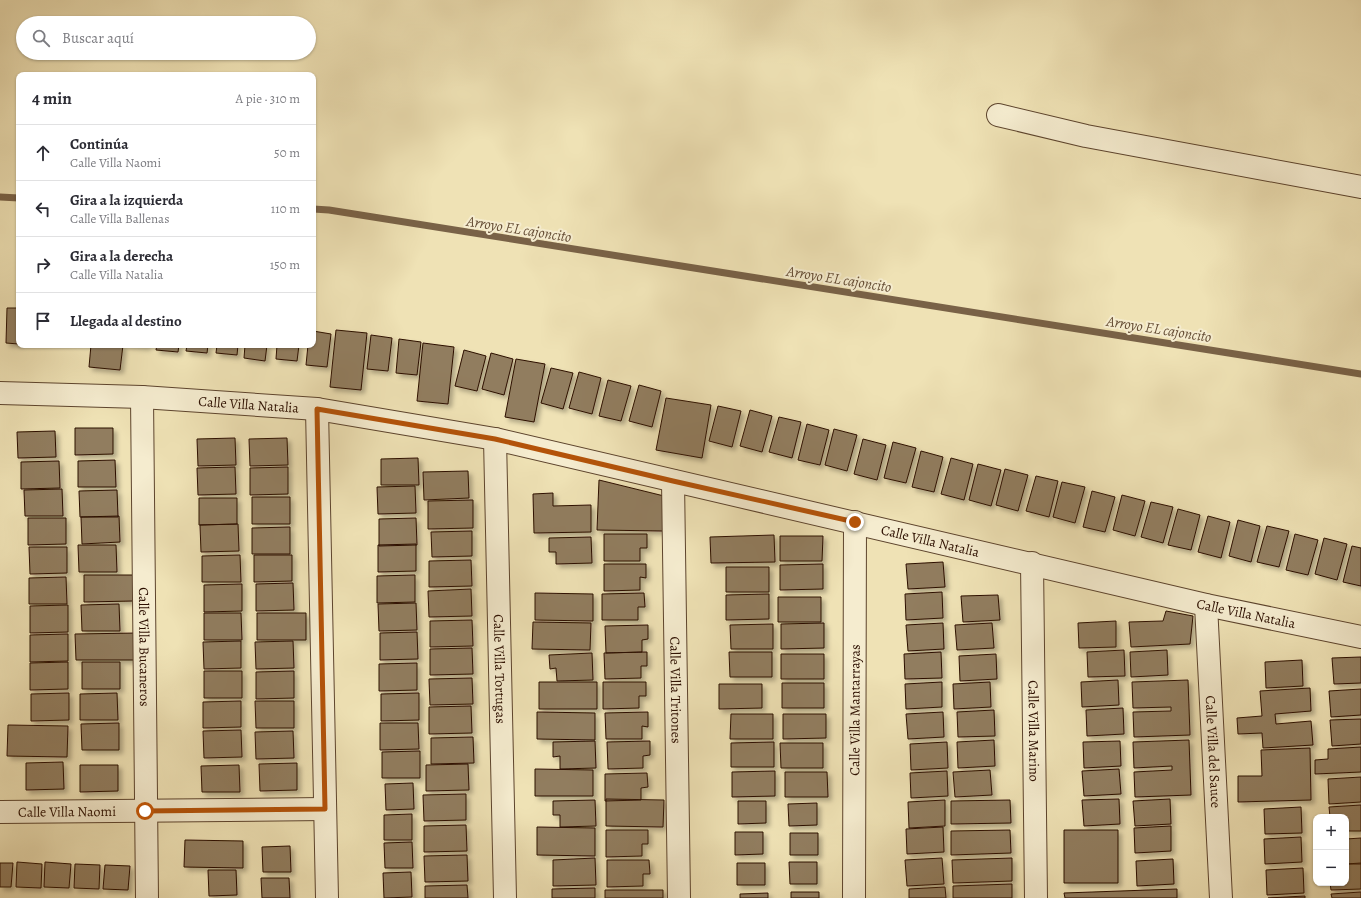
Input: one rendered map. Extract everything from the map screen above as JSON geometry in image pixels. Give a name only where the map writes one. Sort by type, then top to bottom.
[{"type":"street","points":[[998,116],[1086,136],[1361,187]]},
{"type":"street","name":"Calle Villa Natalia","points":[[0,392],[142,397],[317,409],[495,439],[1206,605],[1361,637]]},
{"type":"street","name":"Calle Villa Bucaneros","points":[[142,397],[147,898]]},
{"type":"street","points":[[317,409],[327,898]]},
{"type":"street","name":"Calle Villa Tortugas","points":[[495,439],[505,898]]},
{"type":"street","name":"Calle Villa Tritones","points":[[673,481],[679,898]]},
{"type":"street","name":"Calle Villa Mantarrayas","points":[[854,898],[855,522]]},
{"type":"street","name":"Calle Villa Marino","points":[[1032,564],[1036,898]]},
{"type":"street","name":"Calle Villa del Sauce","points":[[1206,605],[1221,898]]},
{"type":"street","name":"Calle Villa Naomi","points":[[0,812],[325,809]]},
{"type":"building","points":[[7,308],[16,308],[16,344],[6,343]]},
{"type":"building","points":[[336,330],[367,333],[361,390],[330,387]]},
{"type":"building","points":[[316,332],[331,334],[327,367],[306,365],[308,348],[316,348]]},
{"type":"building","points":[[371,335],[392,338],[388,371],[367,369]]},
{"type":"building","points":[[399,339],[421,342],[417,375],[396,373]]},
{"type":"building","points":[[423,343],[454,347],[448,404],[417,401]]},
{"type":"building","points":[[91,348],[123,348],[120,370],[89,367]]},
{"type":"building","points":[[156,348],[179,348],[178,352],[156,350]]},
{"type":"building","points":[[186,348],[208,348],[207,353],[186,351]]},
{"type":"building","points":[[217,348],[238,348],[237,355],[216,353]]},
{"type":"building","points":[[245,348],[267,348],[265,361],[244,358]]},
{"type":"building","points":[[277,348],[299,348],[297,361],[276,359]]},
{"type":"building","points":[[464,350],[486,356],[477,391],[455,386]]},
{"type":"building","points":[[491,353],[513,359],[504,395],[482,389]]},
{"type":"building","points":[[516,359],[545,364],[534,422],[505,417]]},
{"type":"building","points":[[551,368],[573,373],[563,409],[541,403]]},
{"type":"building","points":[[579,372],[601,378],[592,414],[569,408]]},
{"type":"building","points":[[608,380],[631,386],[621,421],[599,416]]},
{"type":"building","points":[[639,385],[661,391],[652,427],[629,421]]},
{"type":"building","points":[[666,398],[711,405],[702,458],[656,450]]},
{"type":"building","points":[[718,406],[741,411],[732,447],[709,441]]},
{"type":"building","points":[[750,410],[772,416],[762,452],[740,446]]},
{"type":"building","points":[[779,417],[801,422],[792,458],[769,452]]},
{"type":"building","points":[[807,424],[829,430],[820,465],[798,460]]},
{"type":"building","points":[[75,428],[113,428],[113,454],[75,455]]},
{"type":"building","points":[[834,429],[857,435],[847,471],[825,465]]},
{"type":"building","points":[[55,431],[56,457],[18,458],[17,432]]},
{"type":"building","points":[[235,438],[236,465],[198,466],[197,439]]},
{"type":"building","points":[[287,438],[288,465],[250,466],[249,439]]},
{"type":"building","points":[[863,439],[886,445],[877,480],[854,474]]},
{"type":"building","points":[[893,442],[916,448],[906,483],[884,478]]},
{"type":"building","points":[[921,451],[943,457],[934,492],[912,487]]},
{"type":"building","points":[[418,458],[419,485],[381,485],[381,459]]},
{"type":"building","points":[[951,458],[973,464],[964,500],[941,494]]},
{"type":"building","points":[[115,460],[116,487],[78,487],[78,461]]},
{"type":"building","points":[[59,461],[60,488],[21,489],[21,462]]},
{"type":"building","points":[[978,464],[1001,470],[991,506],[969,500]]},
{"type":"building","points":[[235,467],[236,494],[198,495],[197,468]]},
{"type":"building","points":[[288,467],[288,494],[250,495],[250,468]]},
{"type":"building","points":[[1005,469],[1028,475],[1018,511],[996,505]]},
{"type":"building","points":[[468,471],[469,498],[424,500],[423,472]]},
{"type":"building","points":[[1036,476],[1058,481],[1049,517],[1026,511]]},
{"type":"building","points":[[599,480],[664,496],[664,531],[597,530]]},
{"type":"building","points":[[1062,482],[1085,487],[1075,523],[1053,517]]},
{"type":"building","points":[[415,486],[416,513],[378,514],[377,487]]},
{"type":"building","points":[[62,489],[63,516],[25,516],[24,490]]},
{"type":"building","points":[[117,490],[118,517],[80,517],[79,491]]},
{"type":"building","points":[[1092,491],[1115,497],[1105,532],[1083,527]]},
{"type":"building","points":[[553,493],[553,506],[591,505],[591,532],[534,533],[533,494]]},
{"type":"building","points":[[1122,495],[1145,501],[1135,536],[1113,530]]},
{"type":"building","points":[[252,497],[290,497],[290,524],[252,524]]},
{"type":"building","points":[[199,498],[237,498],[237,524],[199,525]]},
{"type":"building","points":[[473,500],[473,528],[428,529],[428,501]]},
{"type":"building","points":[[1151,502],[1173,507],[1163,543],[1141,537]]},
{"type":"building","points":[[1178,509],[1200,515],[1191,550],[1168,545]]},
{"type":"building","points":[[119,516],[120,542],[82,544],[81,517]]},
{"type":"building","points":[[1208,516],[1230,522],[1221,558],[1198,552]]},
{"type":"building","points":[[28,518],[66,518],[66,544],[28,545]]},
{"type":"building","points":[[416,518],[417,545],[379,546],[379,519]]},
{"type":"building","points":[[1238,520],[1260,526],[1251,562],[1229,556]]},
{"type":"building","points":[[238,524],[239,551],[201,552],[200,525]]},
{"type":"building","points":[[1267,526],[1289,531],[1279,567],[1257,562]]},
{"type":"building","points":[[290,527],[290,554],[252,554],[252,528]]},
{"type":"building","points":[[472,531],[472,556],[432,557],[431,532]]},
{"type":"building","points":[[604,534],[647,534],[647,548],[640,548],[640,561],[604,561]]},
{"type":"building","points":[[1295,534],[1318,540],[1308,575],[1286,570]]},
{"type":"building","points":[[774,535],[775,562],[711,563],[710,537]]},
{"type":"building","points":[[780,536],[823,536],[822,561],[780,561]]},
{"type":"building","points":[[591,537],[592,563],[556,564],[556,552],[549,552],[549,538]]},
{"type":"building","points":[[1324,538],[1347,544],[1337,580],[1315,574]]},
{"type":"building","points":[[416,544],[416,571],[378,572],[378,545]]},
{"type":"building","points":[[78,545],[116,545],[117,572],[79,572]]},
{"type":"building","points":[[1352,546],[1361,548],[1361,586],[1343,582]]},
{"type":"building","points":[[29,547],[67,547],[67,573],[30,574]]},
{"type":"building","points":[[240,555],[241,582],[202,582],[202,556]]},
{"type":"building","points":[[254,555],[292,555],[292,581],[254,582]]},
{"type":"building","points":[[471,560],[472,586],[429,587],[429,561]]},
{"type":"building","points":[[943,562],[945,587],[908,589],[906,564]]},
{"type":"building","points":[[604,564],[646,564],[646,578],[640,577],[640,590],[604,591]]},
{"type":"building","points":[[823,564],[823,589],[780,590],[780,565]]},
{"type":"building","points":[[726,567],[769,567],[769,592],[726,592]]},
{"type":"building","points":[[84,575],[133,575],[133,601],[84,602]]},
{"type":"building","points":[[415,575],[415,602],[377,603],[377,576]]},
{"type":"building","points":[[66,577],[67,604],[29,604],[29,578]]},
{"type":"building","points":[[293,583],[294,610],[256,611],[256,584]]},
{"type":"building","points":[[242,584],[242,611],[204,612],[204,585]]},
{"type":"building","points":[[471,589],[472,616],[429,617],[428,591]]},
{"type":"building","points":[[942,592],[943,618],[906,620],[905,594]]},
{"type":"building","points":[[535,593],[593,594],[593,621],[535,620]]},
{"type":"building","points":[[644,593],[645,607],[638,607],[638,620],[602,620],[602,594]]},
{"type":"building","points":[[769,594],[769,619],[726,620],[726,595]]},
{"type":"building","points":[[998,595],[1000,620],[963,622],[961,596]]},
{"type":"building","points":[[778,597],[821,597],[821,622],[778,622]]},
{"type":"building","points":[[416,603],[417,630],[379,631],[378,604]]},
{"type":"building","points":[[119,604],[120,631],[82,631],[81,605]]},
{"type":"building","points":[[68,605],[68,632],[30,633],[30,606]]},
{"type":"building","points":[[1166,611],[1193,616],[1190,644],[1131,647],[1129,622],[1163,621]]},
{"type":"building","points":[[204,613],[241,613],[242,640],[204,640]]},
{"type":"building","points":[[257,613],[306,613],[306,640],[257,640]]},
{"type":"building","points":[[472,620],[473,646],[430,647],[430,621]]},
{"type":"building","points":[[1116,621],[1116,647],[1079,648],[1078,623]]},
{"type":"building","points":[[533,622],[591,623],[590,650],[532,649]]},
{"type":"building","points":[[824,623],[824,648],[781,649],[781,624]]},
{"type":"building","points":[[943,623],[944,649],[908,651],[906,625]]},
{"type":"building","points":[[992,623],[994,648],[957,650],[955,625]]},
{"type":"building","points":[[773,624],[773,649],[731,649],[730,625]]},
{"type":"building","points":[[648,625],[648,639],[642,640],[642,652],[606,653],[605,626]]},
{"type":"building","points":[[417,632],[418,659],[380,660],[380,633]]},
{"type":"building","points":[[138,633],[138,660],[76,660],[75,634]]},
{"type":"building","points":[[68,634],[68,661],[30,662],[30,635]]},
{"type":"building","points":[[241,641],[241,668],[204,669],[203,642]]},
{"type":"building","points":[[293,641],[294,668],[256,669],[255,642]]},
{"type":"building","points":[[472,648],[473,674],[430,675],[430,649]]},
{"type":"building","points":[[1124,650],[1125,676],[1088,677],[1087,652]]},
{"type":"building","points":[[1167,650],[1168,675],[1131,677],[1130,652]]},
{"type":"building","points":[[647,652],[647,666],[641,666],[641,678],[605,679],[604,653]]},
{"type":"building","points":[[729,652],[772,652],[772,677],[730,677]]},
{"type":"building","points":[[941,652],[942,678],[905,679],[904,654]]},
{"type":"building","points":[[592,653],[593,680],[557,681],[556,668],[550,669],[549,655]]},
{"type":"building","points":[[781,654],[824,654],[824,679],[781,679]]},
{"type":"building","points":[[996,654],[997,679],[960,681],[959,656]]},
{"type":"building","points":[[1361,657],[1361,683],[1334,684],[1332,658]]},
{"type":"building","points":[[1302,660],[1303,686],[1266,688],[1265,662]]},
{"type":"building","points":[[68,662],[68,689],[30,690],[30,663]]},
{"type":"building","points":[[82,662],[120,662],[120,689],[82,689]]},
{"type":"building","points":[[417,663],[417,690],[379,691],[379,664]]},
{"type":"building","points":[[204,671],[242,671],[242,698],[204,698]]},
{"type":"building","points":[[294,671],[294,698],[256,699],[256,672]]},
{"type":"building","points":[[472,678],[473,704],[430,705],[429,679]]},
{"type":"building","points":[[1118,680],[1119,705],[1082,707],[1081,682]]},
{"type":"building","points":[[1188,680],[1190,735],[1134,737],[1133,712],[1171,711],[1171,707],[1133,708],[1132,682]]},
{"type":"building","points":[[539,682],[597,682],[597,709],[539,709]]},
{"type":"building","points":[[603,682],[646,682],[646,696],[639,696],[639,708],[603,709]]},
{"type":"building","points":[[942,682],[942,707],[906,709],[905,684]]},
{"type":"building","points":[[990,682],[991,707],[954,709],[953,684]]},
{"type":"building","points":[[782,683],[824,683],[824,708],[782,708]]},
{"type":"building","points":[[719,684],[762,684],[762,708],[719,709]]},
{"type":"building","points":[[1310,688],[1311,711],[1275,714],[1276,724],[1311,721],[1313,745],[1263,748],[1262,733],[1238,734],[1237,718],[1262,716],[1260,691]]},
{"type":"building","points":[[1361,689],[1361,715],[1331,717],[1329,691]]},
{"type":"building","points":[[69,693],[69,720],[31,721],[31,694]]},
{"type":"building","points":[[117,693],[118,720],[80,720],[80,694]]},
{"type":"building","points":[[419,693],[419,720],[381,721],[381,694]]},
{"type":"building","points":[[241,701],[241,727],[203,728],[203,702]]},
{"type":"building","points":[[255,701],[294,701],[294,728],[256,728]]},
{"type":"building","points":[[471,706],[472,733],[429,734],[429,707]]},
{"type":"building","points":[[1123,708],[1124,734],[1087,736],[1086,710]]},
{"type":"building","points":[[994,710],[995,736],[958,737],[957,712]]},
{"type":"building","points":[[537,712],[595,713],[595,740],[537,739]]},
{"type":"building","points":[[648,712],[648,727],[642,726],[642,739],[606,739],[605,713]]},
{"type":"building","points":[[943,712],[944,737],[908,739],[906,714]]},
{"type":"building","points":[[731,714],[773,714],[773,739],[730,739]]},
{"type":"building","points":[[783,714],[826,714],[826,738],[783,739]]},
{"type":"building","points":[[1361,719],[1361,744],[1332,746],[1330,720]]},
{"type":"building","points":[[119,723],[119,750],[82,750],[81,724]]},
{"type":"building","points":[[380,723],[418,723],[419,749],[380,750]]},
{"type":"building","points":[[8,725],[68,726],[67,757],[7,756]]},
{"type":"building","points":[[241,730],[242,757],[204,758],[203,731]]},
{"type":"building","points":[[293,731],[294,758],[256,759],[255,732]]},
{"type":"building","points":[[473,737],[474,763],[431,764],[431,738]]},
{"type":"building","points":[[994,740],[995,766],[958,768],[957,742]]},
{"type":"building","points":[[1189,740],[1191,795],[1135,797],[1134,772],[1172,770],[1172,766],[1134,768],[1133,742]]},
{"type":"building","points":[[595,741],[596,768],[560,769],[560,756],[553,757],[553,742]]},
{"type":"building","points":[[650,741],[650,755],[643,756],[643,768],[608,769],[607,742]]},
{"type":"building","points":[[1120,741],[1121,766],[1084,768],[1083,742]]},
{"type":"building","points":[[774,742],[774,767],[731,767],[731,743]]},
{"type":"building","points":[[947,742],[948,768],[911,770],[910,744]]},
{"type":"building","points":[[780,743],[823,743],[823,768],[781,768]]},
{"type":"building","points":[[1361,747],[1361,772],[1315,774],[1315,760],[1328,759],[1328,749]]},
{"type":"building","points":[[1310,748],[1311,800],[1238,802],[1238,776],[1262,776],[1261,750]]},
{"type":"building","points":[[420,751],[420,778],[382,778],[382,752]]},
{"type":"building","points":[[63,762],[64,789],[26,790],[26,763]]},
{"type":"building","points":[[297,763],[297,790],[260,791],[259,764]]},
{"type":"building","points":[[468,764],[469,790],[426,791],[426,765]]},
{"type":"building","points":[[80,765],[118,765],[118,791],[80,792]]},
{"type":"building","points":[[239,765],[240,792],[202,792],[201,766]]},
{"type":"building","points":[[535,769],[593,770],[593,796],[535,796]]},
{"type":"building","points":[[1119,769],[1121,794],[1084,796],[1082,771]]},
{"type":"building","points":[[990,770],[992,795],[955,797],[953,772]]},
{"type":"building","points":[[775,771],[775,796],[732,797],[732,772]]},
{"type":"building","points":[[947,771],[948,796],[911,798],[910,773]]},
{"type":"building","points":[[785,772],[827,772],[828,797],[785,797]]},
{"type":"building","points":[[647,773],[648,787],[641,788],[641,800],[605,801],[605,774]]},
{"type":"building","points":[[1361,777],[1361,802],[1329,804],[1328,779]]},
{"type":"building","points":[[413,783],[414,809],[386,810],[385,784]]},
{"type":"building","points":[[466,794],[466,820],[424,821],[423,795]]},
{"type":"building","points":[[606,799],[664,800],[663,827],[606,826]]},
{"type":"building","points":[[1119,799],[1120,824],[1084,826],[1082,800]]},
{"type":"building","points":[[1170,799],[1171,824],[1135,826],[1133,801]]},
{"type":"building","points":[[595,800],[596,826],[560,827],[560,815],[553,815],[553,801]]},
{"type":"building","points":[[945,800],[945,826],[909,828],[908,802]]},
{"type":"building","points":[[1010,800],[1011,823],[951,824],[951,801]]},
{"type":"building","points":[[738,801],[766,801],[766,823],[738,824]]},
{"type":"building","points":[[817,803],[817,825],[789,826],[788,804]]},
{"type":"building","points":[[1361,805],[1361,831],[1349,831],[1349,814],[1330,814],[1329,807]]},
{"type":"building","points":[[1301,807],[1302,833],[1265,834],[1264,809]]},
{"type":"building","points":[[412,814],[412,840],[384,840],[384,815]]},
{"type":"building","points":[[466,825],[467,851],[424,852],[424,826]]},
{"type":"building","points":[[1171,826],[1171,851],[1135,853],[1134,828]]},
{"type":"building","points":[[537,827],[595,828],[595,856],[537,855]]},
{"type":"building","points":[[943,827],[944,852],[907,854],[906,829]]},
{"type":"building","points":[[606,830],[648,830],[648,844],[642,844],[642,856],[606,857]]},
{"type":"building","points":[[1010,830],[1011,853],[951,855],[951,831]]},
{"type":"building","points":[[1064,830],[1118,830],[1118,883],[1064,883]]},
{"type":"building","points":[[735,832],[763,832],[763,854],[735,855]]},
{"type":"building","points":[[790,833],[818,833],[818,855],[790,855]]},
{"type":"building","points":[[1301,837],[1302,862],[1265,864],[1264,839]]},
{"type":"building","points":[[1361,838],[1361,864],[1349,864],[1349,839]]},
{"type":"building","points":[[185,840],[243,841],[243,868],[184,867]]},
{"type":"building","points":[[412,842],[413,868],[385,868],[384,843]]},
{"type":"building","points":[[290,846],[291,872],[263,872],[262,847]]},
{"type":"building","points":[[467,855],[468,881],[425,882],[424,856]]},
{"type":"building","points":[[595,858],[596,885],[553,886],[553,860]]},
{"type":"building","points":[[942,858],[944,884],[907,886],[905,860]]},
{"type":"building","points":[[1012,858],[1012,881],[953,883],[952,860]]},
{"type":"building","points":[[1173,859],[1174,884],[1137,886],[1136,861]]},
{"type":"building","points":[[607,860],[649,860],[650,874],[643,874],[643,886],[607,887]]},
{"type":"building","points":[[17,862],[42,864],[41,888],[16,887]]},
{"type":"building","points":[[45,862],[71,864],[69,888],[44,887]]},
{"type":"building","points":[[789,862],[817,862],[817,884],[790,884]]},
{"type":"building","points":[[0,863],[13,863],[11,887],[0,887]]},
{"type":"building","points":[[737,863],[765,863],[765,885],[737,885]]},
{"type":"building","points":[[1361,863],[1361,889],[1331,890],[1330,886],[1349,886],[1349,864]]},
{"type":"building","points":[[75,864],[100,865],[99,889],[74,888]]},
{"type":"building","points":[[105,865],[130,866],[128,890],[103,889]]},
{"type":"building","points":[[1303,868],[1304,893],[1267,895],[1266,870]]},
{"type":"building","points":[[208,870],[236,870],[237,895],[209,896]]},
{"type":"building","points":[[411,872],[412,897],[384,898],[383,873]]},
{"type":"building","points":[[261,878],[289,878],[290,898],[262,898]]},
{"type":"building","points":[[1012,884],[1012,898],[953,898],[953,886]]},
{"type":"building","points":[[467,885],[468,898],[425,898],[425,886]]},
{"type":"building","points":[[945,887],[946,898],[909,898],[909,889]]},
{"type":"building","points":[[595,888],[595,898],[552,898],[552,889]]},
{"type":"building","points":[[1177,889],[1177,898],[1065,898],[1064,893]]},
{"type":"building","points":[[605,890],[663,890],[663,898],[605,898]]},
{"type":"building","points":[[791,892],[819,892],[819,898],[791,898]]},
{"type":"building","points":[[1361,892],[1361,898],[1332,898],[1331,894]]},
{"type":"building","points":[[768,893],[768,898],[740,898],[740,894]]},
{"type":"building","points":[[1305,896],[1305,898],[1268,898]]},
{"type":"waterway","name":"Arroyo EL cajoncito","points":[[0,197],[16,198]]},
{"type":"waterway","name":"Arroyo EL cajoncito","points":[[316,209],[329,210],[1361,374]]},
{"type":"route","points":[[145,811],[325,809],[317,409],[495,439],[855,522]]}]
